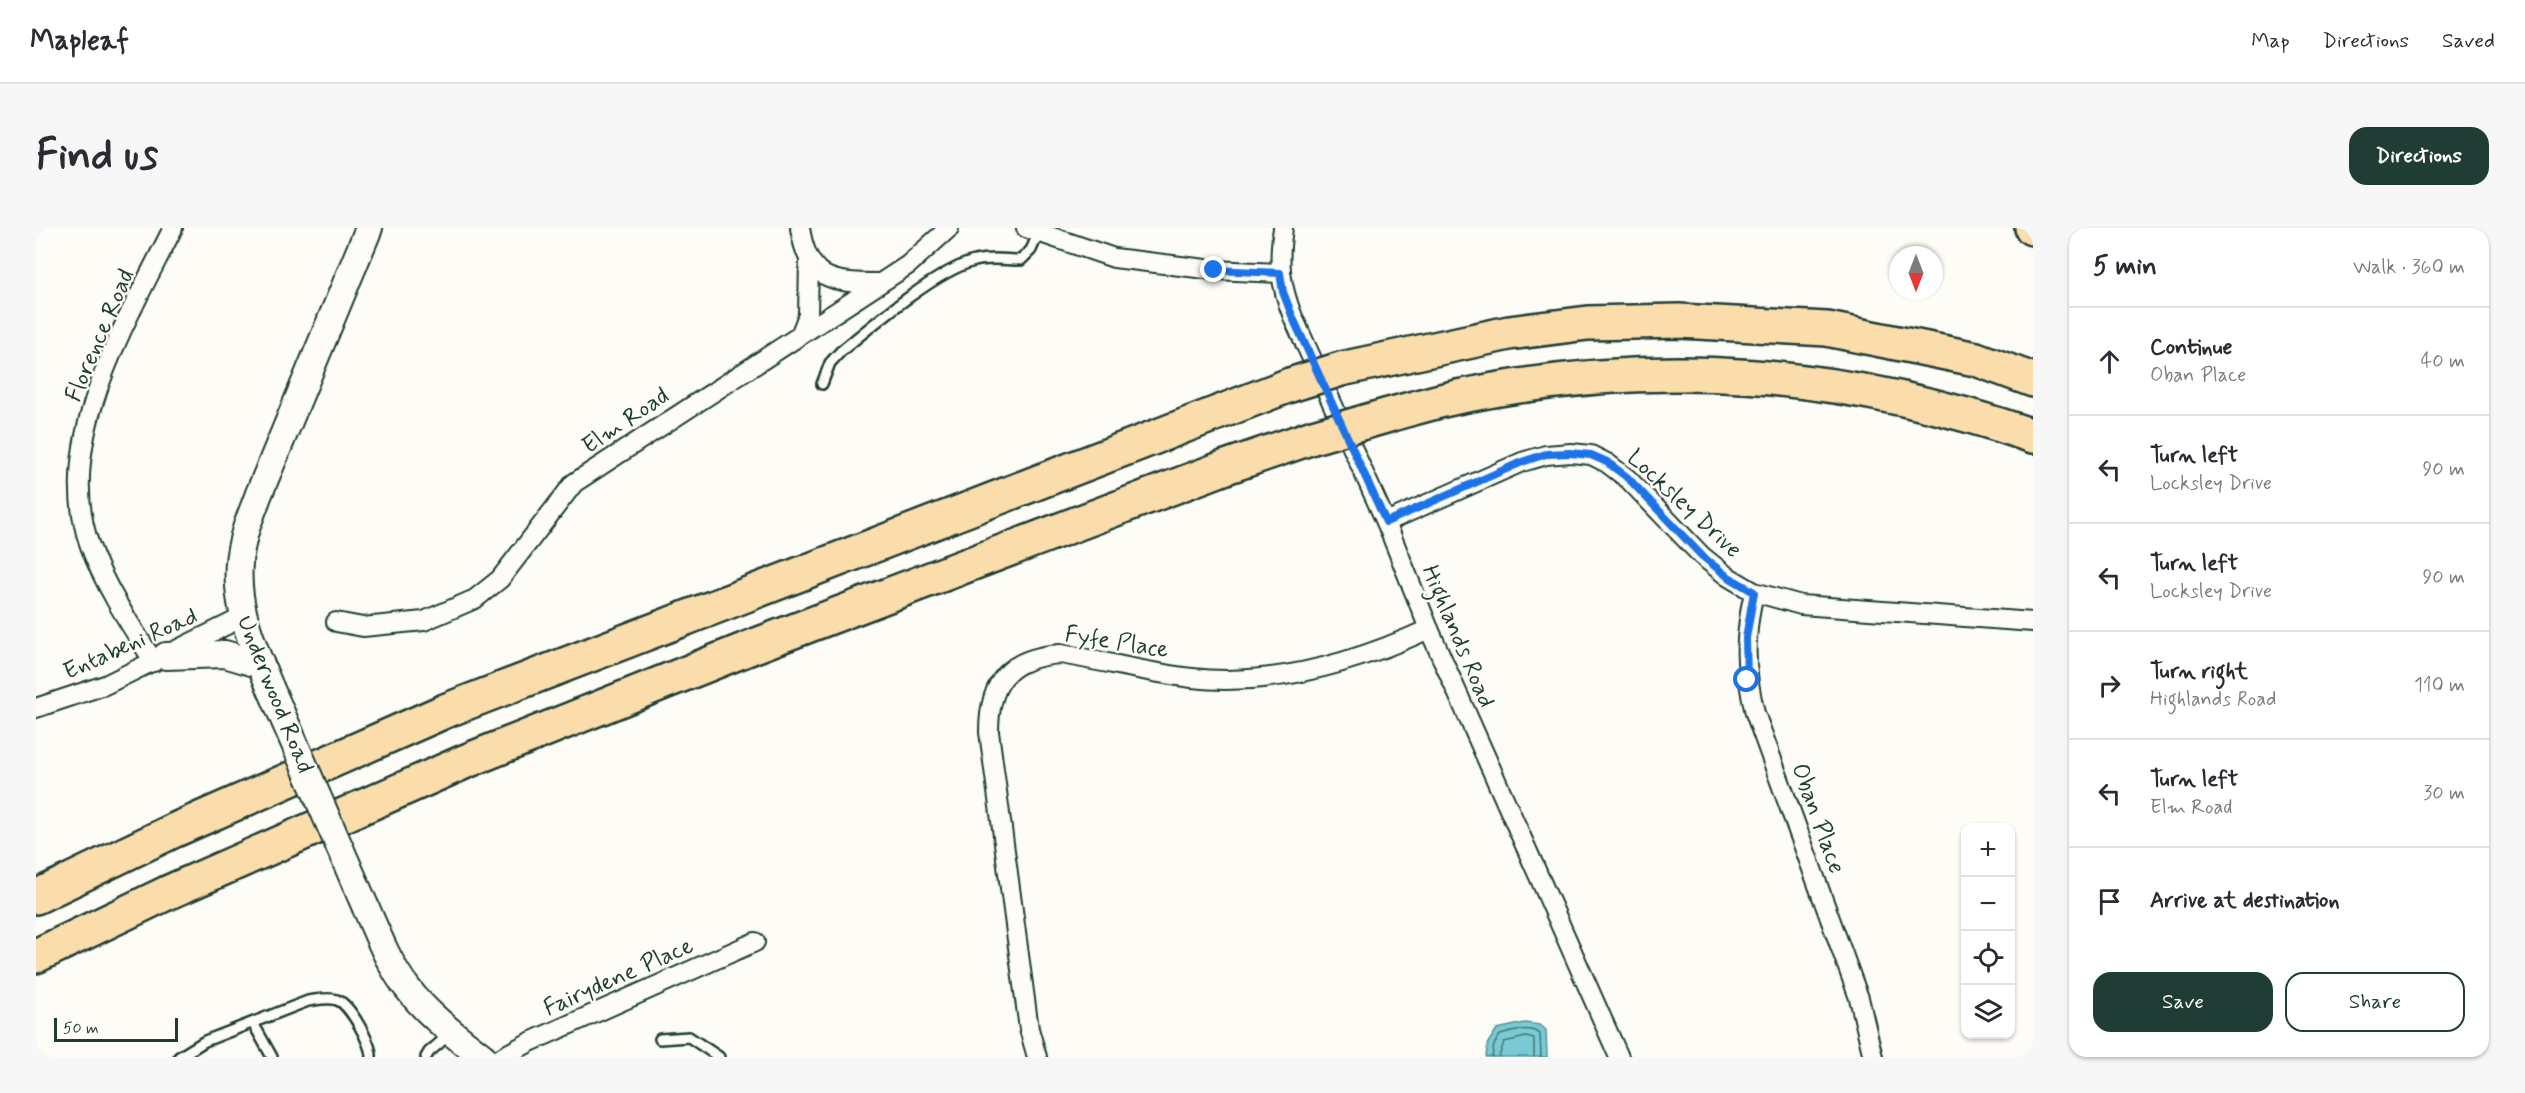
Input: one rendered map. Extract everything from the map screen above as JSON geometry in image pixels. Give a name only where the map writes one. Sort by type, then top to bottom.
[{"type":"highway","points":[[36,897],[176,830],[445,711],[1290,385],[1341,369],[1509,333],[1588,323],[1679,321],[1827,328],[1976,359],[2033,380]]},
{"type":"highway","points":[[36,956],[167,893],[464,762],[765,642],[1313,437],[1457,398],[1527,385],[1576,379],[1677,373],[1753,375],[1863,389],[1928,403],[2033,436]]},
{"type":"main road","name":"Underwood Road","points":[[369,228],[258,496],[242,541],[238,587],[243,617],[265,676],[385,952],[407,989],[452,1032],[483,1057]]},
{"type":"main road","points":[[160,659],[225,654],[265,676]]},
{"type":"street","name":"Florence Road","points":[[160,659],[126,616],[90,547],[83,522],[79,485],[89,418],[105,369],[173,228]]},
{"type":"street","points":[[800,228],[809,260],[810,298],[808,315],[801,333]]},
{"type":"street","name":"Elm Road","points":[[336,622],[363,627],[424,621],[474,599],[500,579],[574,483],[908,265],[949,228]]},
{"type":"street","name":"Highlands Road","points":[[1283,228],[1280,273],[1283,292],[1293,318],[1386,522],[1429,629],[1619,1057]]},
{"type":"street","points":[[1033,230],[1114,258],[1214,270],[1280,273]]},
{"type":"street","points":[[809,260],[818,272],[837,281],[878,283]]},
{"type":"street","name":"Locksley Drive","points":[[1386,522],[1522,462],[1546,454],[1591,455],[1607,462],[1628,478],[1702,556],[1727,576],[1754,592],[1801,605],[2033,622]]},
{"type":"street","name":"Oban Place","points":[[1754,592],[1746,638],[1746,661],[1747,680],[1755,713],[1858,998],[1873,1057]]},
{"type":"street","name":"Entabeni Road","points":[[36,708],[105,685],[243,617]]},
{"type":"street","name":"Fyfe Place","points":[[1037,1057],[1029,1029],[989,732],[991,699],[1004,676],[1030,660],[1060,654],[1193,678],[1245,679],[1316,669],[1429,629]]},
{"type":"street","name":"Fairydene Place","points":[[502,1057],[530,1042],[755,942]]},
{"type":"lane","points":[[822,384],[830,363],[840,352],[930,284],[972,261],[989,258],[1021,260],[1031,250],[1033,230]]},
{"type":"lane","points":[[178,1057],[206,1041],[308,1001],[338,1000],[345,1006],[364,1034],[371,1048],[371,1057]]},
{"type":"lane","points":[[253,1023],[272,1057]]},
{"type":"lane","points":[[426,1057],[452,1032]]},
{"type":"lane","points":[[660,1039],[689,1037],[719,1057]]},
{"type":"water","points":[[1525,1023],[1540,1025],[1546,1030],[1547,1057],[1486,1057],[1488,1043],[1497,1029]]},
{"type":"route","points":[[1214,270],[1280,273],[1283,292],[1293,318],[1386,522],[1522,462],[1546,454],[1591,455],[1607,462],[1628,478],[1702,556],[1727,576],[1754,592],[1746,638],[1747,680]]}]
